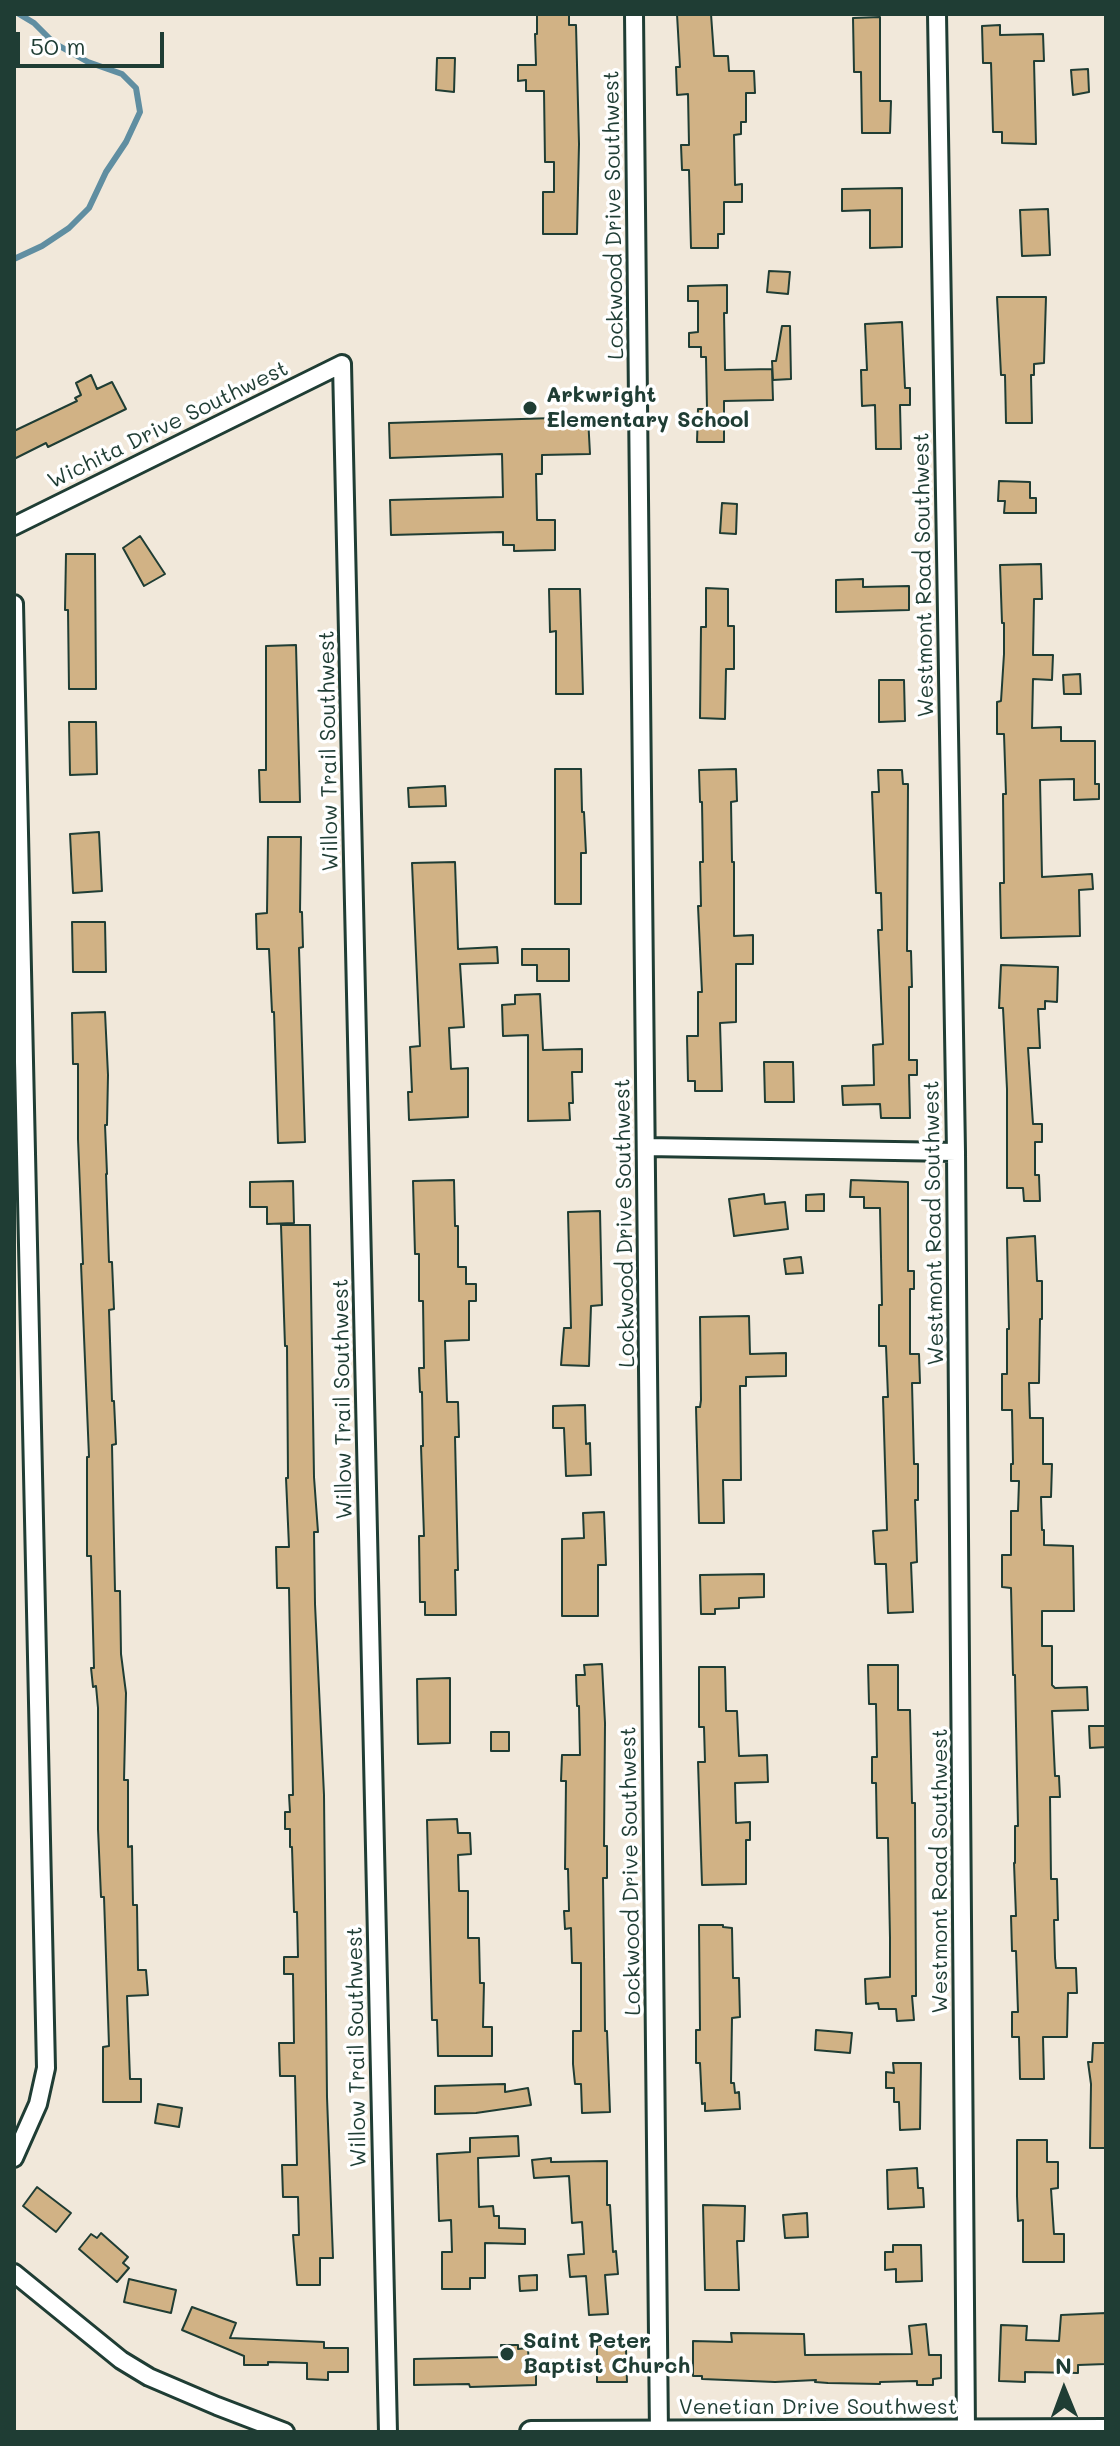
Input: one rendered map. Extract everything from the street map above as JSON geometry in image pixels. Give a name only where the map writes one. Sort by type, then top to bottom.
[{"type":"street","name":"Lockwood Drive Southwest","points":[[634,14],[659,2432]]},
{"type":"street","name":"Westmont Road Southwest","points":[[937,14],[956,1152],[966,2431]]},
{"type":"street","name":"Wichita Drive Southwest","points":[[14,526],[342,364]]},
{"type":"street","name":"Willow Trail Southwest","points":[[342,364],[388,2432]]},
{"type":"street","points":[[14,604],[46,2068],[38,2104],[14,2158]]},
{"type":"street","points":[[646,1147],[956,1152]]},
{"type":"street","points":[[14,2273],[121,2360],[149,2377],[285,2432]]},
{"type":"street","name":"Venetian Drive Southwest","points":[[531,2432],[1106,2430]]},
{"type":"building","points":[[537,14],[569,14],[569,25],[576,25],[579,144],[577,234],[543,234],[543,192],[554,192],[554,162],[545,162],[544,91],[526,91],[526,80],[518,81],[518,65],[536,65]]},
{"type":"building","points":[[677,14],[711,14],[714,56],[728,56],[729,71],[754,71],[755,93],[746,93],[746,122],[741,122],[741,134],[734,135],[735,185],[742,184],[742,202],[724,202],[724,234],[718,234],[718,248],[691,248],[689,170],[682,170],[681,145],[689,145],[688,94],[677,95],[676,67],[680,67]]},
{"type":"building","points":[[880,17],[880,101],[891,101],[890,133],[862,133],[861,72],[854,72],[853,18]]},
{"type":"building","points":[[1000,25],[1000,35],[1043,34],[1044,61],[1034,61],[1036,144],[1002,143],[1002,132],[993,132],[991,63],[983,63],[982,26]]},
{"type":"building","points":[[437,58],[455,58],[454,92],[436,90]]},
{"type":"building","points":[[1088,69],[1089,92],[1073,95],[1071,70]]},
{"type":"building","points":[[902,188],[902,247],[870,248],[870,210],[842,211],[842,189]]},
{"type":"building","points":[[1048,209],[1050,255],[1022,256],[1020,210]]},
{"type":"building","points":[[769,271],[790,272],[788,294],[767,292]]},
{"type":"building","points":[[727,285],[725,370],[772,369],[773,400],[724,401],[724,442],[697,442],[698,409],[707,409],[706,357],[701,357],[701,347],[689,347],[689,333],[698,332],[698,301],[688,301],[688,286]]},
{"type":"building","points":[[997,297],[1046,297],[1044,363],[1034,364],[1034,375],[1031,375],[1032,423],[1006,423],[1005,375],[1001,375]]},
{"type":"building","points":[[902,322],[905,388],[910,388],[910,405],[900,405],[901,449],[876,449],[875,405],[862,406],[861,370],[867,370],[865,324]]},
{"type":"building","points":[[782,326],[790,326],[791,379],[773,380],[772,361],[776,361]]},
{"type":"building","points":[[91,375],[97,389],[112,382],[126,409],[48,447],[46,443],[14,459],[14,431],[77,401],[75,398],[81,395],[76,383]]},
{"type":"building","points":[[588,417],[590,454],[542,455],[542,474],[536,474],[537,520],[555,520],[555,550],[514,551],[514,545],[503,545],[503,532],[391,535],[390,500],[503,497],[502,454],[390,458],[389,423]]},
{"type":"building","points":[[999,481],[1030,482],[1030,498],[1036,498],[1036,513],[1004,513],[1005,501],[998,501]]},
{"type":"building","points":[[722,503],[737,504],[736,534],[720,533]]},
{"type":"building","points":[[140,536],[165,574],[144,586],[123,548]]},
{"type":"building","points":[[66,554],[95,554],[96,689],[69,689]]},
{"type":"building","points":[[1041,564],[1042,599],[1034,599],[1033,655],[1053,655],[1052,680],[1033,679],[1032,728],[1061,727],[1061,741],[1095,741],[1095,784],[1099,784],[1099,799],[1074,800],[1074,779],[1040,780],[1042,877],[1092,874],[1093,889],[1079,890],[1080,936],[1001,938],[1003,794],[1006,794],[1004,734],[997,734],[997,702],[1001,701],[1004,654],[1000,565]]},
{"type":"building","points":[[863,579],[863,587],[909,586],[909,610],[836,612],[836,580]]},
{"type":"building","points":[[706,588],[728,589],[728,626],[734,626],[734,669],[726,669],[725,719],[700,718],[701,627],[706,627]]},
{"type":"building","points":[[549,589],[580,589],[583,694],[556,694],[556,631],[550,632]]},
{"type":"building","points":[[296,645],[300,802],[260,802],[259,770],[266,770],[266,646]]},
{"type":"building","points":[[1080,674],[1081,694],[1064,694],[1063,675]]},
{"type":"building","points":[[879,680],[904,680],[905,721],[879,722]]},
{"type":"building","points":[[69,722],[96,722],[97,774],[70,775]]},
{"type":"building","points":[[555,769],[581,769],[586,853],[581,853],[581,904],[555,904]]},
{"type":"building","points":[[736,769],[737,801],[731,802],[734,936],[753,935],[753,964],[736,964],[736,1022],[720,1023],[722,1091],[695,1091],[695,1081],[688,1081],[687,1036],[698,1036],[698,992],[702,992],[698,906],[701,906],[700,862],[703,862],[699,770]]},
{"type":"building","points":[[878,770],[902,770],[903,784],[908,784],[907,951],[911,951],[912,987],[909,987],[909,1060],[917,1060],[917,1075],[909,1075],[910,1118],[881,1118],[880,1104],[843,1105],[842,1086],[874,1085],[873,1045],[883,1044],[878,930],[882,930],[881,893],[876,893],[872,792],[879,792]]},
{"type":"building","points":[[445,786],[446,806],[409,807],[408,788]]},
{"type":"building","points":[[99,832],[102,891],[73,893],[70,834]]},
{"type":"building","points":[[268,837],[301,837],[303,947],[299,948],[305,1142],[278,1143],[269,949],[257,949],[256,914],[267,913]]},
{"type":"building","points":[[455,862],[458,949],[497,947],[498,963],[460,964],[464,1027],[449,1028],[451,1069],[468,1068],[468,1117],[409,1120],[408,1092],[412,1092],[410,1047],[420,1046],[412,863]]},
{"type":"building","points":[[72,922],[105,922],[106,972],[73,972]]},
{"type":"building","points":[[522,949],[569,949],[569,981],[537,981],[537,965],[522,965]]},
{"type":"building","points":[[1001,965],[1058,967],[1057,1002],[1045,1001],[1045,1009],[1038,1009],[1040,1048],[1028,1048],[1033,1124],[1042,1124],[1042,1142],[1035,1142],[1035,1175],[1039,1175],[1040,1201],[1024,1201],[1023,1188],[1007,1188],[1007,1089],[1003,1008],[999,1008]]},
{"type":"building","points":[[540,994],[543,1050],[582,1049],[582,1072],[572,1072],[570,1120],[528,1121],[528,1035],[503,1036],[502,1005],[515,1004],[515,995]]},
{"type":"building","points":[[105,1012],[108,1075],[106,1174],[114,1309],[109,1310],[116,1444],[112,1445],[115,1591],[120,1591],[121,1654],[126,1693],[124,1780],[128,1780],[128,1847],[132,1846],[133,1905],[137,1905],[138,1970],[146,1970],[148,1995],[127,1996],[130,2079],[141,2079],[141,2102],[103,2102],[103,2047],[109,2046],[104,1897],[101,1897],[98,1829],[98,1708],[91,1668],[94,1668],[91,1556],[87,1556],[89,1457],[81,1264],[78,1064],[73,1064],[72,1013]]},
{"type":"building","points":[[764,1062],[793,1062],[794,1102],[765,1102]]},
{"type":"building","points":[[454,1180],[458,1267],[466,1267],[466,1284],[476,1284],[476,1301],[469,1301],[469,1340],[445,1341],[447,1402],[458,1402],[459,1437],[455,1437],[456,1615],[425,1615],[425,1602],[420,1602],[419,1536],[424,1536],[419,1368],[424,1368],[423,1301],[419,1301],[419,1254],[415,1254],[413,1181]]},
{"type":"building","points":[[851,1180],[908,1182],[908,1271],[914,1271],[914,1289],[910,1289],[910,1354],[919,1354],[920,1383],[912,1383],[914,1464],[918,1464],[918,1500],[915,1500],[917,1562],[911,1563],[913,1612],[888,1613],[886,1564],[875,1564],[873,1531],[887,1530],[883,1397],[888,1397],[886,1346],[879,1346],[879,1305],[882,1305],[880,1208],[864,1208],[864,1197],[850,1197]]},
{"type":"building","points":[[293,1181],[294,1223],[267,1224],[267,1207],[250,1207],[250,1182]]},
{"type":"building","points":[[764,1194],[765,1204],[785,1202],[788,1229],[734,1236],[729,1199]]},
{"type":"building","points":[[824,1194],[824,1211],[806,1211],[806,1195]]},
{"type":"building","points":[[600,1211],[602,1305],[591,1306],[589,1366],[561,1365],[564,1328],[571,1328],[568,1212]]},
{"type":"building","points":[[281,1225],[310,1225],[314,1477],[318,1532],[314,1532],[315,1604],[324,1795],[327,2097],[333,2258],[320,2258],[320,2285],[297,2285],[293,2235],[299,2235],[298,2197],[283,2197],[282,2165],[297,2165],[295,2076],[280,2076],[279,2043],[294,2043],[293,1974],[284,1974],[284,1957],[298,1957],[292,1847],[290,1829],[285,1829],[285,1812],[290,1812],[289,1795],[293,1795],[289,1588],[277,1588],[276,1547],[289,1547],[287,1346]]},
{"type":"building","points":[[1035,1236],[1037,1281],[1042,1281],[1042,1319],[1039,1383],[1029,1383],[1030,1418],[1043,1418],[1043,1464],[1052,1464],[1051,1497],[1041,1497],[1042,1530],[1044,1545],[1073,1546],[1074,1611],[1042,1611],[1042,1646],[1052,1646],[1052,1685],[1055,1688],[1087,1687],[1088,1710],[1052,1711],[1055,1776],[1059,1776],[1060,1797],[1050,1797],[1051,1879],[1057,1879],[1055,1958],[1056,1968],[1076,1968],[1077,1993],[1068,1993],[1067,2037],[1043,2037],[1044,2079],[1020,2079],[1019,2037],[1012,2037],[1012,2012],[1018,2012],[1016,1951],[1012,1951],[1011,1916],[1016,1916],[1014,1863],[1015,1826],[1018,1826],[1015,1675],[1011,1588],[1002,1587],[1002,1555],[1011,1555],[1011,1511],[1018,1511],[1019,1481],[1011,1481],[1012,1410],[1002,1410],[1002,1374],[1007,1374],[1009,1329],[1007,1238]]},
{"type":"building","points":[[801,1257],[803,1273],[786,1274],[784,1259]]},
{"type":"building","points":[[749,1316],[750,1354],[786,1353],[786,1376],[746,1377],[746,1386],[740,1386],[741,1480],[723,1480],[724,1523],[699,1523],[696,1407],[700,1407],[701,1400],[700,1317]]},
{"type":"building","points":[[585,1405],[591,1475],[566,1476],[564,1428],[553,1428],[553,1406]]},
{"type":"building","points":[[604,1512],[606,1565],[598,1565],[598,1616],[562,1616],[562,1539],[584,1538],[583,1513]]},
{"type":"building","points":[[764,1574],[764,1597],[739,1598],[739,1608],[715,1609],[715,1614],[701,1614],[700,1575]]},
{"type":"building","points":[[602,1664],[604,1846],[607,1846],[607,1878],[603,1878],[605,2031],[610,2112],[582,2113],[581,2084],[575,2084],[573,2064],[573,2031],[581,2031],[581,1963],[572,1963],[571,1928],[565,1929],[564,1911],[569,1911],[568,1869],[565,1869],[566,1781],[561,1781],[562,1755],[580,1755],[576,1675],[585,1675],[584,1665]]},
{"type":"building","points":[[868,1665],[898,1665],[898,1710],[910,1710],[912,1803],[915,1803],[914,2020],[897,2021],[896,2009],[879,2009],[878,2003],[866,2004],[865,1979],[890,1977],[888,1838],[877,1838],[876,1783],[872,1783],[872,1757],[877,1757],[876,1704],[869,1704]]},
{"type":"building","points":[[699,1667],[725,1667],[726,1711],[737,1711],[739,1756],[767,1755],[768,1782],[735,1783],[736,1823],[750,1822],[750,1840],[746,1840],[746,1884],[702,1885],[698,1762],[705,1762],[704,1727],[699,1727]]},
{"type":"building","points":[[450,1678],[450,1743],[418,1744],[417,1679]]},
{"type":"building","points":[[1089,1726],[1106,1726],[1106,1747],[1090,1748]]},
{"type":"building","points":[[491,1732],[509,1732],[509,1751],[491,1751]]},
{"type":"building","points":[[457,1819],[458,1833],[470,1833],[471,1854],[458,1855],[459,1891],[468,1891],[468,1938],[479,1938],[480,1983],[484,1983],[483,2027],[492,2027],[492,2056],[438,2056],[437,2020],[432,2020],[427,1820]]},
{"type":"building","points":[[699,1925],[732,1928],[733,1978],[739,1978],[740,2017],[732,2018],[731,2083],[734,2083],[735,2093],[739,2092],[740,2109],[705,2111],[705,2103],[702,2104],[700,2063],[696,2063],[696,2030],[700,2030]]},
{"type":"building","points":[[816,2030],[852,2033],[850,2053],[815,2050]]},
{"type":"building","points":[[1093,2043],[1106,2043],[1106,2148],[1090,2148],[1091,2084],[1088,2062],[1092,2062]]},
{"type":"building","points":[[893,2063],[921,2063],[920,2129],[900,2130],[899,2102],[894,2102],[894,2088],[886,2088],[886,2072],[894,2073]]},
{"type":"building","points":[[505,2084],[505,2092],[528,2088],[531,2105],[476,2113],[435,2114],[435,2086]]},
{"type":"building","points":[[158,2104],[182,2108],[179,2127],[155,2123]]},
{"type":"building","points":[[518,2136],[519,2156],[478,2158],[479,2207],[493,2206],[494,2216],[499,2216],[499,2228],[525,2229],[525,2244],[485,2243],[485,2278],[470,2278],[470,2289],[442,2289],[442,2252],[452,2252],[451,2220],[439,2221],[437,2154],[470,2152],[470,2138]]},
{"type":"building","points":[[1017,2140],[1047,2140],[1047,2162],[1058,2162],[1058,2188],[1051,2189],[1054,2234],[1064,2234],[1064,2262],[1023,2262],[1023,2220],[1018,2221]]},
{"type":"building","points":[[551,2158],[551,2162],[607,2161],[607,2205],[610,2205],[613,2252],[616,2251],[618,2274],[605,2275],[608,2314],[589,2315],[586,2276],[570,2277],[568,2255],[584,2254],[582,2222],[572,2223],[569,2176],[534,2178],[532,2160]]},
{"type":"building","points":[[917,2168],[918,2188],[923,2188],[924,2207],[888,2209],[887,2170]]},
{"type":"building","points":[[37,2187],[71,2213],[56,2232],[23,2206]]},
{"type":"building","points":[[703,2205],[745,2206],[744,2241],[737,2241],[739,2290],[705,2290]]},
{"type":"building","points":[[807,2213],[808,2237],[785,2238],[783,2215]]},
{"type":"building","points":[[101,2233],[128,2257],[123,2263],[129,2268],[117,2282],[79,2249],[91,2234],[97,2238]]},
{"type":"building","points":[[893,2245],[921,2245],[922,2281],[896,2282],[896,2269],[885,2270],[885,2252],[893,2252]]},
{"type":"building","points":[[537,2275],[537,2290],[520,2291],[519,2276]]},
{"type":"building","points":[[129,2279],[176,2290],[171,2313],[124,2302]]},
{"type":"building","points":[[192,2307],[236,2323],[230,2338],[324,2342],[324,2348],[348,2348],[348,2372],[328,2372],[328,2380],[307,2379],[307,2363],[244,2365],[244,2356],[182,2330]]},
{"type":"building","points":[[1106,2313],[1106,2364],[1078,2365],[1078,2373],[1025,2372],[1025,2382],[999,2381],[1001,2325],[1027,2326],[1026,2340],[1059,2341],[1061,2315]]},
{"type":"building","points":[[926,2324],[929,2355],[941,2355],[941,2378],[933,2379],[933,2385],[917,2385],[917,2381],[880,2384],[816,2380],[775,2382],[693,2376],[693,2341],[732,2342],[731,2333],[804,2334],[805,2355],[912,2354],[909,2326]]},
{"type":"building","points":[[501,2345],[528,2348],[529,2369],[536,2369],[536,2385],[414,2385],[414,2359],[502,2357]]},
{"type":"building","points":[[597,2345],[618,2345],[618,2349],[626,2349],[627,2382],[597,2382]]},
{"type":"waterway","points":[[14,259],[42,246],[69,228],[89,208],[140,112],[136,88],[122,74],[88,62],[54,43],[34,23],[19,14]]},
{"type":"place","name":"Arkwright Elementary School","points":[[530,408]]},
{"type":"place","name":"Saint Peter Baptist Church","points":[[507,2354]]}]
